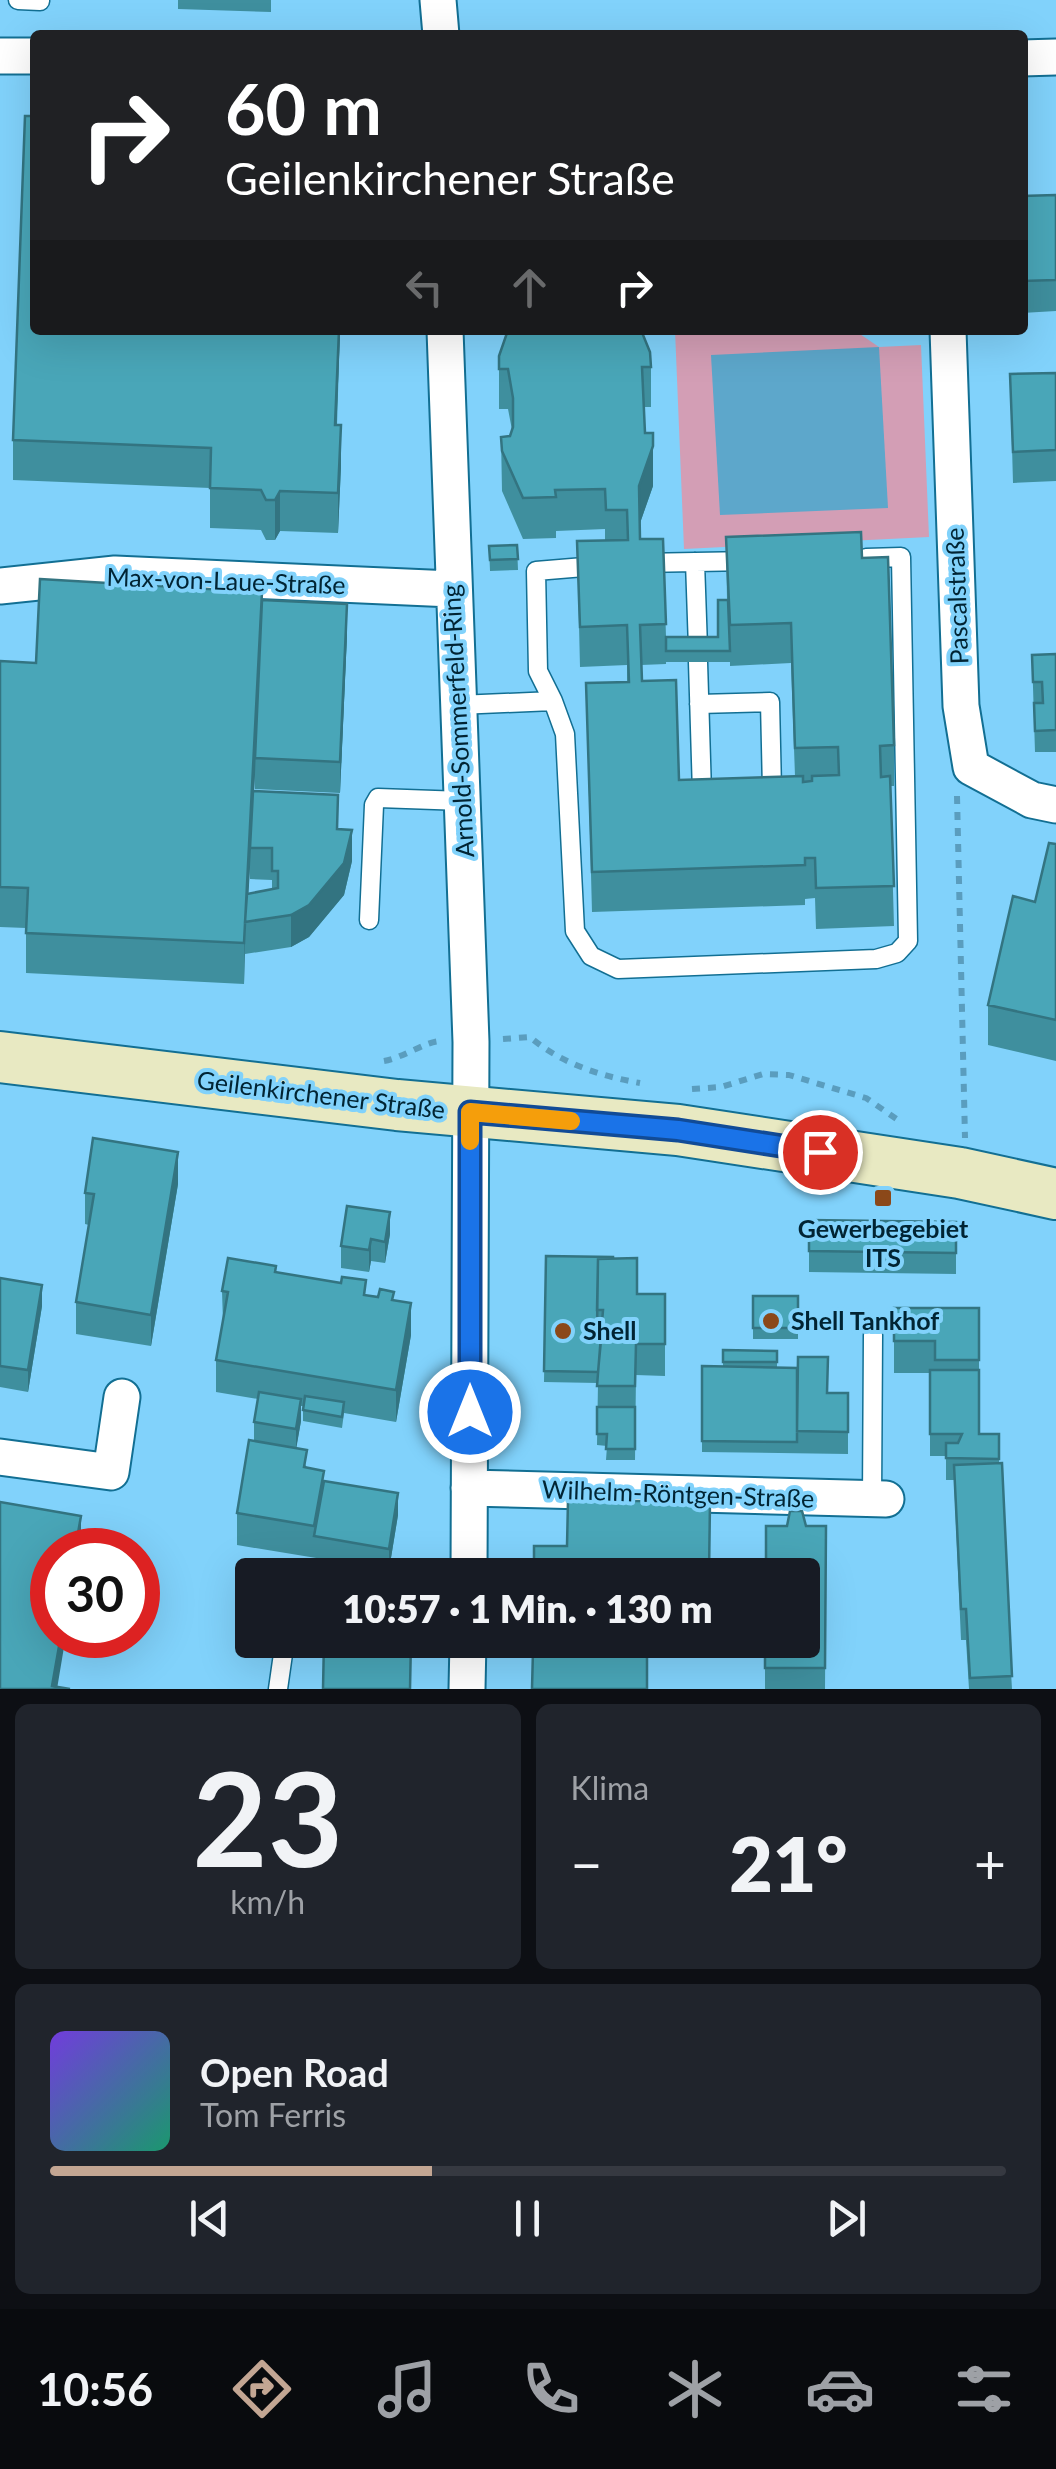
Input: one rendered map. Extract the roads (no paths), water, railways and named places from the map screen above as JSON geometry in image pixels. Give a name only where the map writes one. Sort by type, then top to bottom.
[{"type":"street","points":[[438,0],[441,30]]},
{"type":"street","points":[[0,56],[30,56]]},
{"type":"street","points":[[1028,58],[1056,57]]},
{"type":"street","name":"Arnold-Sommerfeld-Ring","points":[[446,335],[452,589],[471,1042],[470,1112]]},
{"type":"street","name":"Pascalstraße","points":[[948,335],[960,689],[971,768],[1032,800],[1056,805]]},
{"type":"street","name":"Max-von-Laue-Straße","points":[[0,586],[116,574],[452,589]]},
{"type":"street","name":"Geilenkirchener Straße","points":[[0,1058],[470,1112],[678,1130],[960,1173],[1056,1194]]},
{"type":"street","points":[[468,1558],[470,1112]]},
{"type":"street","points":[[0,1457],[111,1472],[122,1397]]},
{"type":"street","name":"Wilhelm-Röntgen-Straße","points":[[470,1488],[879,1499]]},
{"type":"street","points":[[467,1689],[468,1658]]},
{"type":"lane","points":[[18,0],[40,1]]},
{"type":"lane","points":[[609,564],[536,572],[538,671],[565,734],[575,931],[592,956],[618,969],[876,960],[897,953],[908,941],[901,558],[845,558]]},
{"type":"lane","points":[[640,563],[770,560]]},
{"type":"lane","points":[[695,562],[699,704],[702,792],[772,790],[770,702],[699,704]]},
{"type":"lane","points":[[458,706],[554,701]]},
{"type":"lane","points":[[369,920],[374,805],[378,798],[463,801]]},
{"type":"lane","points":[[874,1335],[879,1499]]},
{"type":"lane","points":[[278,1689],[282,1658]]},
{"type":"water","points":[[879,347],[888,508],[720,515],[711,355]]},
{"type":"place","name":"Gewerbegebiet ITS","points":[[883,1198]]},
{"type":"place","name":"Shell Tankhof","points":[[771,1321]]},
{"type":"place","name":"Shell","points":[[563,1331]]}]
